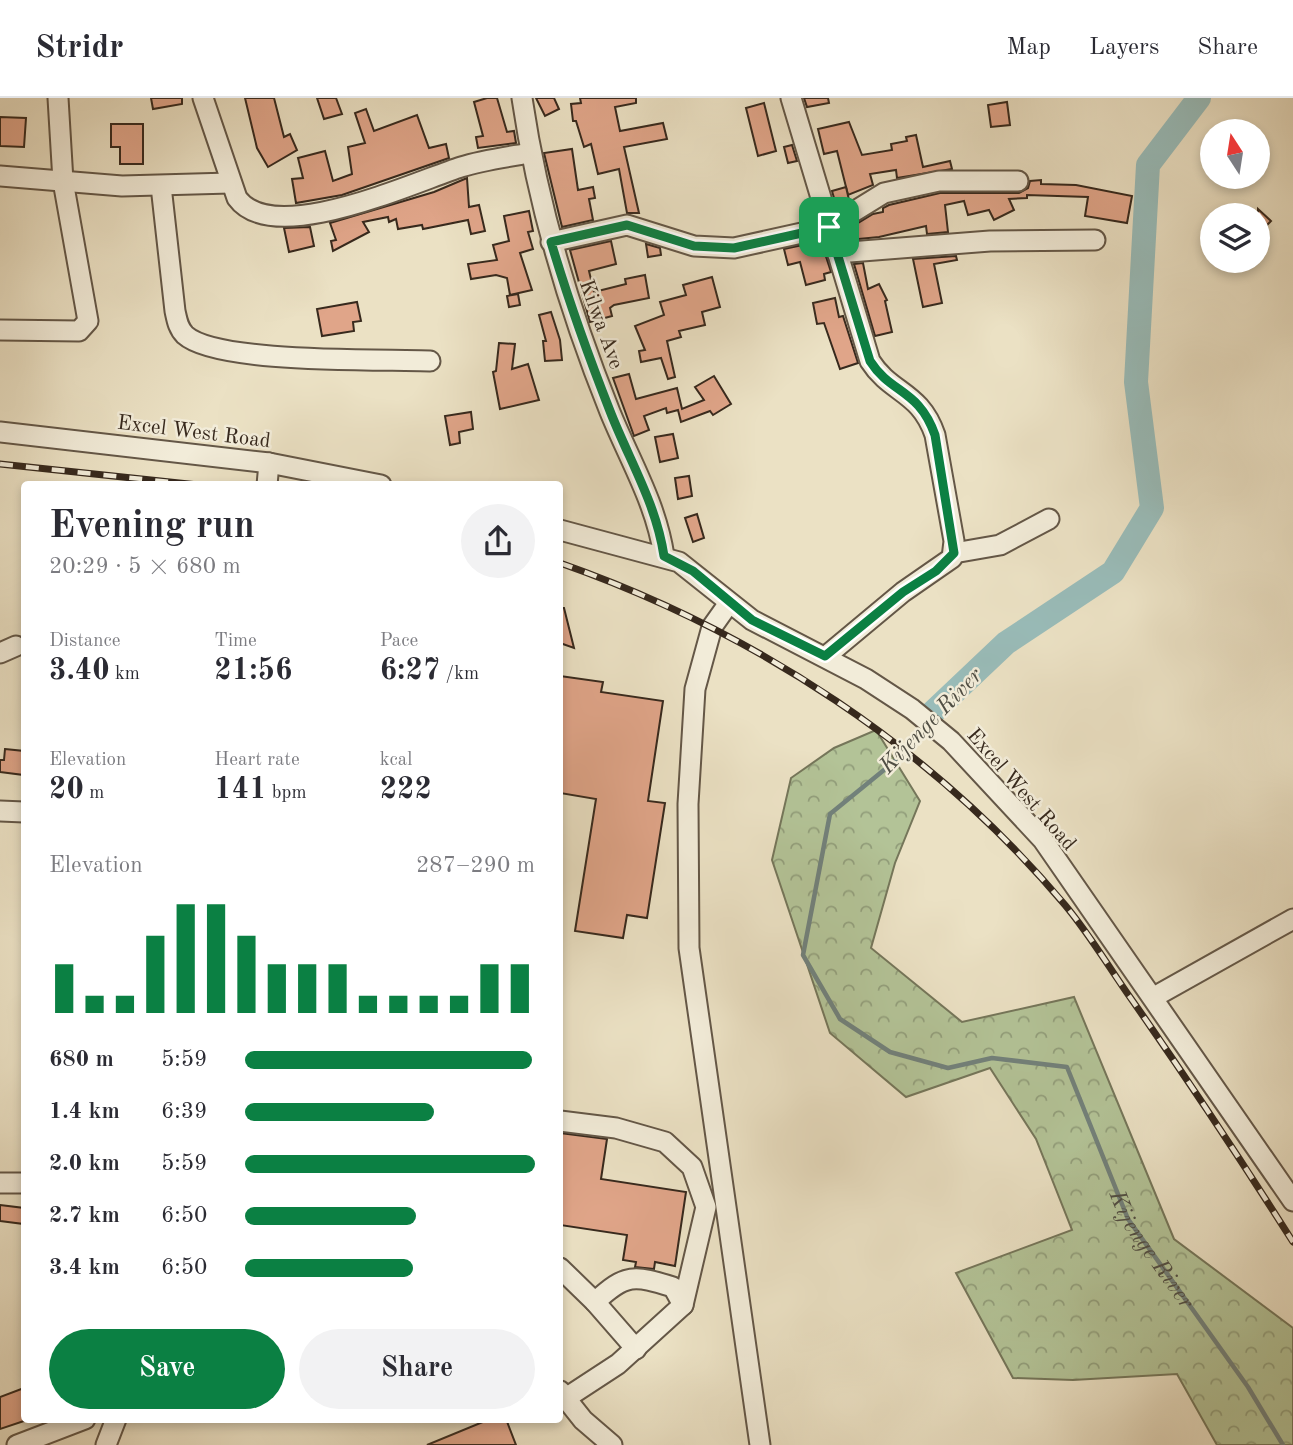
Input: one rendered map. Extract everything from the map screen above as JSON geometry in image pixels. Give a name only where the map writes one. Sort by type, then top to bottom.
[{"type":"street","points":[[0,330],[79,331],[89,321],[63,181],[58,98]]},
{"type":"street","points":[[203,98],[230,183],[240,202],[250,210],[297,218],[331,211],[464,166],[530,153]]},
{"type":"street","name":"Kilwa Ave","points":[[522,98],[530,153],[551,242],[567,294],[606,402],[655,512],[664,556]]},
{"type":"street","points":[[791,98],[870,361],[877,372],[912,397],[930,419],[935,435],[954,553]]},
{"type":"street","points":[[0,176],[161,186],[230,183]]},
{"type":"street","points":[[551,242],[627,225],[694,246],[734,248],[829,227],[884,193],[939,181],[1018,181]]},
{"type":"street","points":[[161,186],[175,311],[178,327],[186,336],[210,346],[247,353],[430,361]]},
{"type":"street","points":[[837,253],[990,241],[1095,240]]},
{"type":"street","name":"Excel West Road","points":[[0,432],[269,463],[361,481]]},
{"type":"street","points":[[267,481],[269,463]]},
{"type":"street","points":[[825,656],[903,592],[936,571],[954,553],[1000,545],[1049,519]]},
{"type":"street","name":"Excel West Road","points":[[563,531],[664,556],[693,571],[729,603],[763,626],[825,656],[912,709],[951,741],[1043,840],[1293,1201]]},
{"type":"street","points":[[729,603],[712,627],[695,690],[690,751],[688,926],[726,1223],[760,1445]]},
{"type":"street","points":[[0,811],[21,812]]},
{"type":"street","points":[[1154,997],[1293,919]]},
{"type":"street","points":[[563,1121],[616,1128],[665,1142],[692,1167],[706,1207],[683,1305],[636,1349],[563,1394],[583,1420],[612,1445]]},
{"type":"street","points":[[0,1183],[21,1183]]},
{"type":"street","points":[[563,1271],[595,1301],[636,1349]]},
{"type":"street","points":[[595,1301],[618,1281],[645,1278],[673,1287],[683,1305]]},
{"type":"street","points":[[17,1445],[75,1423]]},
{"type":"street","points":[[106,1445],[114,1423]]},
{"type":"green space","points":[[876,730],[920,801],[895,863],[871,948],[962,1022],[1074,997],[1174,1239],[1293,1328],[1293,1445],[1217,1445],[1177,1374],[1073,1380],[1013,1378],[956,1273],[1072,1230],[1036,1139],[990,1068],[906,1097],[830,1033],[772,860],[791,778],[834,748]]},
{"type":"building","points":[[151,98],[182,98],[182,104],[153,109]]},
{"type":"building","points":[[245,98],[274,98],[284,137],[290,134],[297,150],[268,167],[257,148]]},
{"type":"building","points":[[317,98],[336,98],[342,114],[324,119]]},
{"type":"building","points":[[497,98],[507,132],[514,131],[516,143],[478,148],[476,137],[483,136],[474,102]]},
{"type":"building","points":[[536,98],[554,98],[559,109],[545,116]]},
{"type":"building","points":[[580,98],[636,98],[636,103],[615,107],[620,131],[663,123],[667,139],[624,147],[639,213],[627,213],[619,169],[598,174],[591,144],[584,147],[576,121],[573,121],[571,104],[581,103]]},
{"type":"building","points":[[804,98],[828,98],[829,103],[807,107]]},
{"type":"building","points":[[1007,102],[1010,125],[991,127],[988,105]]},
{"type":"building","points":[[764,103],[776,151],[758,156],[746,108]]},
{"type":"building","points":[[366,109],[374,131],[417,115],[429,148],[446,144],[449,158],[342,195],[296,203],[292,179],[303,178],[298,158],[325,151],[333,181],[352,174],[348,147],[365,143],[355,113]]},
{"type":"building","points":[[0,117],[26,118],[24,147],[0,146]]},
{"type":"building","points":[[849,122],[862,155],[892,150],[891,144],[907,141],[906,137],[916,135],[923,167],[950,161],[952,169],[897,178],[896,170],[870,174],[873,185],[848,195],[837,151],[824,154],[818,129]]},
{"type":"building","points":[[111,124],[143,124],[143,164],[120,164],[120,147],[111,147]]},
{"type":"building","points":[[792,145],[797,161],[788,163],[784,147]]},
{"type":"building","points":[[572,149],[578,190],[593,187],[595,198],[589,199],[593,220],[562,227],[544,153]]},
{"type":"building","points":[[467,178],[469,207],[479,205],[485,231],[471,234],[468,220],[423,229],[422,225],[398,229],[396,219],[389,222],[388,217],[363,222],[369,232],[333,251],[331,241],[336,240],[330,223],[434,192]]},
{"type":"building","points":[[1041,180],[1041,184],[1076,185],[1132,196],[1127,223],[1085,216],[1088,197],[1027,195],[1027,198],[1009,199],[1014,210],[994,220],[989,210],[968,215],[964,201],[945,205],[948,232],[927,234],[926,226],[879,237],[848,240],[845,231],[873,214],[883,212],[883,208],[889,205],[940,193],[1019,193],[1028,188],[1030,181]]},
{"type":"building","points":[[846,187],[849,200],[836,205],[832,191]]},
{"type":"building","points":[[529,211],[533,231],[528,232],[533,249],[520,253],[532,290],[510,295],[507,278],[496,275],[471,279],[468,264],[497,260],[493,245],[509,241],[504,216]]},
{"type":"building","points":[[310,227],[314,246],[289,252],[284,228]]},
{"type":"building","points":[[611,241],[616,264],[589,271],[594,292],[626,284],[625,279],[645,275],[649,298],[614,305],[610,308],[612,316],[590,322],[570,250]]},
{"type":"building","points":[[821,241],[831,272],[824,274],[825,280],[806,285],[800,262],[788,265],[784,249]]},
{"type":"building","points":[[646,244],[660,248],[661,255],[648,257]]},
{"type":"building","points":[[956,256],[957,260],[934,264],[942,303],[923,307],[913,259]]},
{"type":"building","points":[[863,263],[868,289],[879,284],[887,300],[885,301],[892,332],[875,336],[854,264]]},
{"type":"building","points":[[712,277],[720,307],[702,312],[705,325],[679,331],[681,337],[667,341],[675,377],[668,379],[661,358],[641,362],[639,351],[645,350],[635,326],[664,315],[660,302],[686,295],[683,285]]},
{"type":"building","points":[[518,294],[520,305],[509,307],[507,296]]},
{"type":"building","points":[[835,298],[839,317],[843,316],[858,363],[840,369],[824,323],[817,324],[813,303]]},
{"type":"building","points":[[357,302],[361,321],[353,322],[354,331],[322,336],[317,309]]},
{"type":"building","points":[[551,312],[560,340],[562,360],[545,361],[543,341],[546,341],[539,315]]},
{"type":"building","points":[[499,343],[515,344],[512,369],[528,364],[539,400],[500,409],[493,372],[496,371]]},
{"type":"building","points":[[629,374],[636,399],[677,388],[682,409],[704,400],[695,387],[714,376],[731,404],[713,415],[710,411],[681,422],[678,410],[667,413],[666,408],[644,416],[649,430],[634,436],[613,378]]},
{"type":"building","points":[[471,412],[473,429],[459,432],[460,443],[450,445],[445,416]]},
{"type":"building","points":[[673,434],[678,458],[660,462],[655,437]]},
{"type":"building","points":[[689,476],[692,496],[678,499],[675,478]]},
{"type":"building","points":[[697,514],[704,538],[693,542],[685,518]]},
{"type":"building","points":[[563,608],[564,608],[574,648],[563,644]]},
{"type":"building","points":[[563,676],[603,682],[601,692],[663,701],[648,801],[665,803],[647,918],[627,915],[623,938],[575,931],[596,799],[563,794]]},
{"type":"building","points":[[5,749],[21,751],[21,775],[0,772],[0,760],[4,760]]},
{"type":"building","points":[[563,1133],[607,1139],[601,1179],[686,1192],[675,1266],[655,1262],[654,1269],[635,1267],[636,1262],[623,1260],[627,1235],[563,1225]]},
{"type":"building","points":[[0,1205],[21,1208],[21,1224],[0,1221]]},
{"type":"building","points":[[21,1389],[21,1422],[0,1429],[0,1397]]},
{"type":"building","points":[[480,1423],[508,1423],[516,1445],[427,1445]]},
{"type":"waterway","name":"Kijenge River","points":[[931,714],[1006,643],[1113,572],[1152,508],[1136,382],[1148,165],[1199,98]]},
{"type":"waterway","name":"Kijenge River","points":[[922,726],[895,761],[830,814],[803,955],[840,1019],[890,1052],[948,1068],[992,1058],[1067,1067],[1128,1219],[1248,1387],[1283,1445]]},
{"type":"railway","points":[[0,464],[160,481]]},
{"type":"railway","points":[[563,564],[632,591],[702,623],[770,660],[836,701],[898,746],[958,795],[1013,848],[1074,916],[1194,1090],[1293,1242]]},
{"type":"route","points":[[627,225],[694,246],[734,248],[829,227],[861,339],[870,361],[877,372],[912,397],[930,419],[954,541],[954,553],[952,558],[936,571],[903,592],[825,656],[752,620],[693,571],[664,556],[655,512],[611,413],[567,294],[551,242],[627,225]]}]
